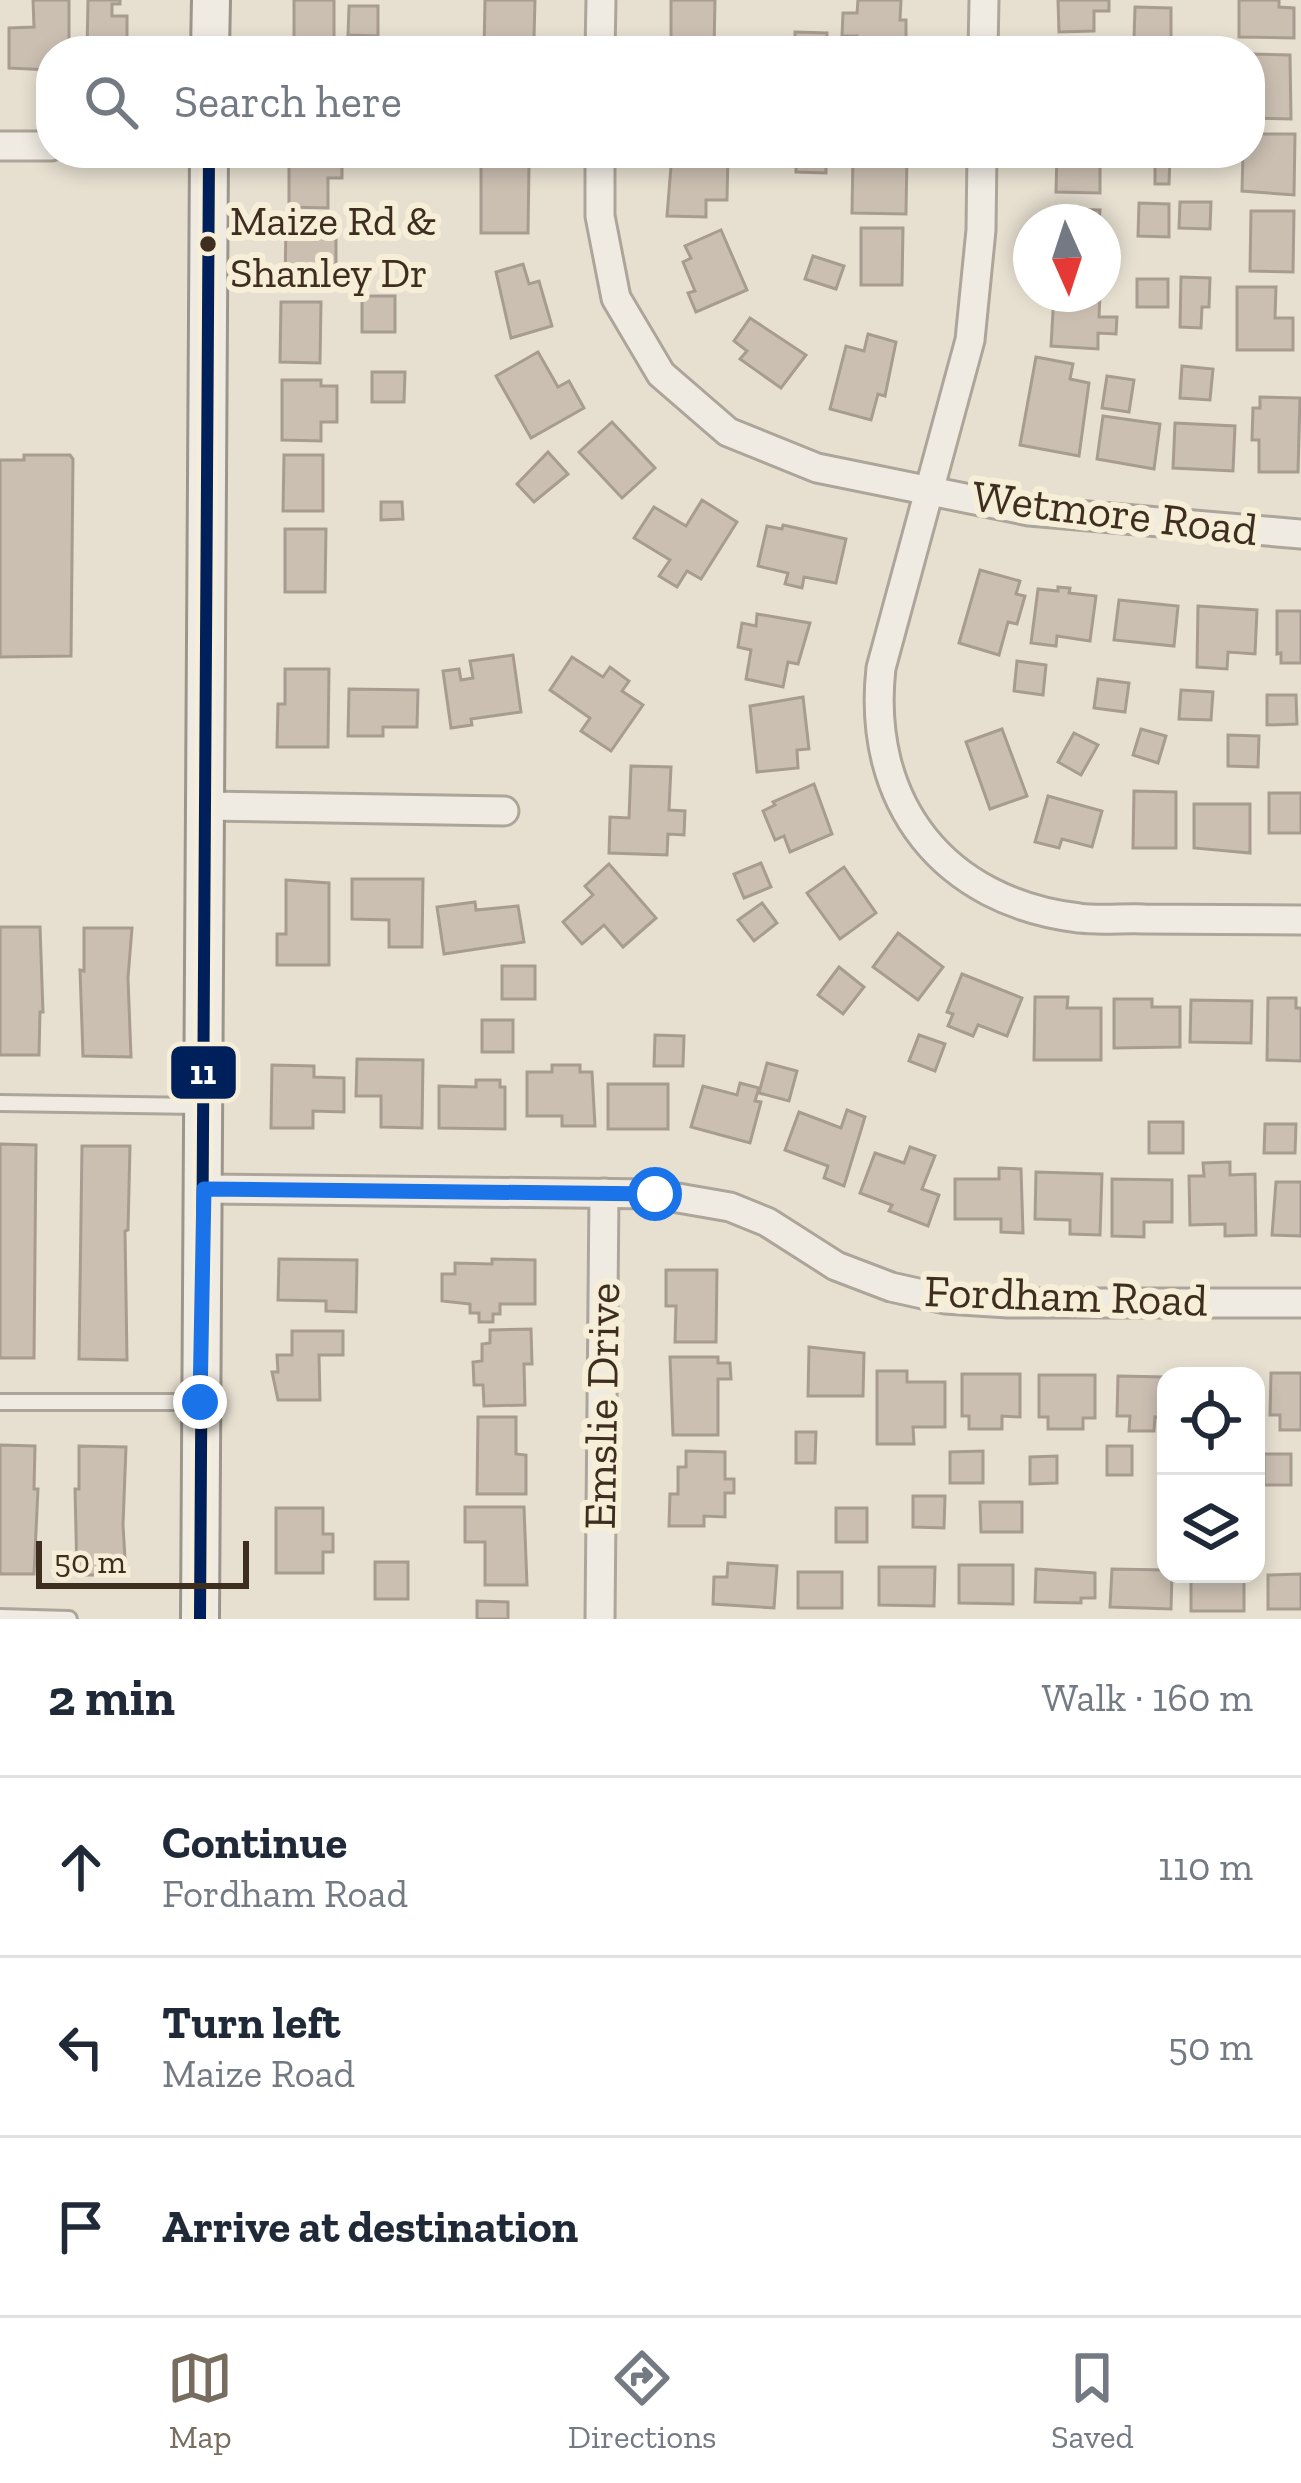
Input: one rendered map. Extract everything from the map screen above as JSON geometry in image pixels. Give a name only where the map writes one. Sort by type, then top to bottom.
[{"type":"street","points":[[210,36],[211,0]]},
{"type":"street","points":[[600,36],[601,0]]},
{"type":"street","points":[[983,36],[984,0]]},
{"type":"street","points":[[0,146],[36,146]]},
{"type":"street","points":[[200,1619],[209,168]]},
{"type":"street","name":"Wetmore Road","points":[[600,168],[600,216],[616,298],[661,374],[728,432],[817,468],[1029,511],[1301,534]]},
{"type":"street","points":[[982,168],[982,230],[970,340],[881,668],[877,701],[879,742],[905,812],[931,849],[969,881],[1026,908],[1082,919],[1301,920]]},
{"type":"street","points":[[204,806],[504,811]]},
{"type":"street","name":"Fordham Road","points":[[204,1189],[655,1194],[730,1207],[766,1222],[836,1266],[891,1288],[946,1299],[1008,1304],[1301,1303]]},
{"type":"street","name":"Emslie Drive","points":[[600,1619],[604,1193]]},
{"type":"lane","points":[[0,1103],[202,1106]]},
{"type":"lane","points":[[0,1402],[200,1402]]},
{"type":"lane","points":[[0,1617],[69,1619]]},
{"type":"building","points":[[33,0],[69,0],[69,36],[36,36],[36,69],[9,68],[9,28],[34,27]]},
{"type":"building","points":[[88,0],[120,0],[112,4],[112,16],[127,16],[127,36],[87,36]]},
{"type":"building","points":[[294,0],[334,0],[334,36],[294,36]]},
{"type":"building","points":[[485,0],[535,0],[534,36],[484,36]]},
{"type":"building","points":[[671,0],[715,0],[714,36],[671,36]]},
{"type":"building","points":[[858,0],[901,0],[900,20],[906,20],[906,36],[842,36],[843,13],[857,13]]},
{"type":"building","points":[[1058,0],[1109,0],[1109,11],[1094,11],[1094,31],[1059,32]]},
{"type":"building","points":[[1239,0],[1279,0],[1279,7],[1294,8],[1294,38],[1239,36]]},
{"type":"building","points":[[349,6],[378,6],[378,36],[348,35]]},
{"type":"building","points":[[1135,7],[1171,8],[1171,36],[1134,36]]},
{"type":"building","points":[[795,32],[827,33],[827,36],[795,36]]},
{"type":"building","points":[[1265,54],[1290,55],[1291,119],[1265,118]]},
{"type":"building","points":[[1265,134],[1295,134],[1294,195],[1242,191],[1243,168],[1265,168]]},
{"type":"building","points":[[289,168],[342,168],[342,178],[328,178],[328,208],[289,207]]},
{"type":"building","points":[[481,168],[529,168],[528,233],[481,233]]},
{"type":"building","points":[[671,168],[728,168],[727,200],[706,200],[706,217],[667,216]]},
{"type":"building","points":[[796,168],[826,168],[826,173],[796,172]]},
{"type":"building","points":[[853,168],[907,168],[906,214],[852,213]]},
{"type":"building","points":[[1057,168],[1100,168],[1100,193],[1056,192]]},
{"type":"building","points":[[1155,168],[1170,168],[1169,184],[1155,184]]},
{"type":"building","points":[[1180,202],[1211,202],[1210,229],[1179,228]]},
{"type":"building","points":[[1139,203],[1169,204],[1169,237],[1138,236]]},
{"type":"building","points":[[1251,211],[1294,211],[1293,272],[1250,271]]},
{"type":"building","points":[[286,223],[323,223],[323,234],[336,234],[336,265],[323,265],[322,287],[285,287]]},
{"type":"building","points":[[861,228],[903,228],[902,285],[861,285]]},
{"type":"building","points":[[721,230],[747,290],[696,312],[688,293],[695,291],[683,262],[691,258],[685,246]]},
{"type":"building","points":[[813,256],[844,266],[836,289],[805,279]]},
{"type":"building","points":[[523,264],[529,284],[539,281],[552,326],[511,338],[496,272]]},
{"type":"building","points":[[1181,277],[1210,278],[1209,307],[1202,307],[1201,328],[1180,327]]},
{"type":"building","points":[[1137,279],[1168,279],[1168,307],[1137,307]]},
{"type":"building","points":[[1237,287],[1276,287],[1275,318],[1293,318],[1293,350],[1237,350]]},
{"type":"building","points":[[362,296],[395,296],[395,332],[362,332]]},
{"type":"building","points":[[281,302],[321,302],[320,363],[280,362]]},
{"type":"building","points":[[1053,312],[1099,312],[1099,317],[1117,317],[1116,334],[1098,333],[1098,349],[1051,346]]},
{"type":"building","points":[[750,318],[806,355],[781,388],[740,359],[747,351],[734,341]]},
{"type":"building","points":[[868,334],[896,342],[885,396],[878,394],[871,420],[830,409],[846,346],[864,351]]},
{"type":"building","points":[[538,352],[558,387],[569,381],[584,408],[531,438],[496,376]]},
{"type":"building","points":[[1036,357],[1073,364],[1070,379],[1089,383],[1079,456],[1020,445]]},
{"type":"building","points":[[1182,366],[1213,369],[1210,400],[1180,398]]},
{"type":"building","points":[[372,372],[405,372],[404,402],[372,402]]},
{"type":"building","points":[[1107,376],[1134,380],[1129,412],[1102,408]]},
{"type":"building","points":[[282,380],[321,380],[321,386],[337,386],[337,422],[321,422],[321,441],[282,440]]},
{"type":"building","points":[[1260,397],[1300,398],[1298,472],[1259,472],[1259,440],[1252,440],[1253,408],[1260,408]]},
{"type":"building","points":[[1103,416],[1160,424],[1154,469],[1097,459]]},
{"type":"building","points":[[612,422],[655,468],[622,498],[579,452]]},
{"type":"building","points":[[1175,423],[1235,426],[1233,471],[1173,468]]},
{"type":"building","points":[[548,452],[568,474],[534,502],[517,484]]},
{"type":"building","points":[[24,455],[70,455],[73,459],[71,656],[0,657],[0,460],[24,460]]},
{"type":"building","points":[[284,455],[323,455],[323,511],[283,511]]},
{"type":"building","points":[[702,500],[737,522],[701,579],[687,571],[677,587],[659,576],[670,560],[634,538],[654,507],[686,526]]},
{"type":"building","points":[[381,502],[402,502],[403,519],[381,520]]},
{"type":"building","points":[[783,525],[846,539],[836,583],[804,577],[802,588],[785,584],[788,573],[758,566],[767,526],[782,529]]},
{"type":"building","points":[[285,529],[326,529],[325,592],[285,592]]},
{"type":"building","points":[[980,570],[1020,581],[1016,594],[1025,596],[1017,624],[1008,622],[999,655],[959,643]]},
{"type":"building","points":[[1058,587],[1096,596],[1090,641],[1057,636],[1056,646],[1031,643],[1038,589],[1058,591]]},
{"type":"building","points":[[1119,600],[1178,606],[1174,646],[1114,640]]},
{"type":"building","points":[[1198,606],[1257,610],[1255,654],[1228,652],[1227,669],[1197,667]]},
{"type":"building","points":[[1277,611],[1301,611],[1301,663],[1281,663]]},
{"type":"building","points":[[757,614],[810,623],[798,664],[788,662],[783,687],[746,679],[751,650],[738,647],[742,623],[756,626]]},
{"type":"building","points":[[513,655],[521,712],[471,719],[472,725],[451,728],[443,671],[459,669],[461,680],[473,678],[470,661]]},
{"type":"building","points":[[572,657],[603,677],[610,667],[629,681],[622,691],[643,705],[611,751],[581,731],[590,718],[550,690]]},
{"type":"building","points":[[1017,661],[1046,665],[1043,695],[1014,691]]},
{"type":"building","points":[[285,669],[329,669],[328,747],[277,747]]},
{"type":"building","points":[[1098,679],[1129,683],[1125,712],[1094,708]]},
{"type":"building","points":[[349,689],[418,690],[417,727],[383,727],[383,736],[348,736]]},
{"type":"building","points":[[1181,690],[1213,692],[1211,720],[1179,719]]},
{"type":"building","points":[[1267,695],[1296,695],[1297,724],[1267,725]]},
{"type":"building","points":[[803,697],[809,749],[797,750],[798,768],[757,772],[750,706]]},
{"type":"building","points":[[1002,729],[1027,796],[990,809],[966,742]]},
{"type":"building","points":[[1141,729],[1166,736],[1158,763],[1133,755]]},
{"type":"building","points":[[1074,733],[1098,745],[1081,775],[1058,762]]},
{"type":"building","points":[[1228,735],[1259,736],[1258,767],[1228,766]]},
{"type":"building","points":[[631,766],[671,767],[669,810],[685,811],[684,835],[668,834],[667,855],[609,853],[610,817],[629,818]]},
{"type":"building","points":[[814,784],[832,834],[790,852],[784,836],[775,840],[763,811]]},
{"type":"building","points":[[1134,791],[1176,792],[1176,848],[1133,848]]},
{"type":"building","points":[[1269,793],[1301,793],[1301,833],[1269,833]]},
{"type":"building","points":[[1048,796],[1102,811],[1092,847],[1062,839],[1059,848],[1035,842]]},
{"type":"building","points":[[1194,804],[1250,804],[1250,853],[1194,848]]},
{"type":"building","points":[[761,863],[771,887],[744,898],[734,874]]},
{"type":"building","points":[[609,864],[656,918],[623,947],[604,925],[582,944],[563,922],[593,895],[585,886]]},
{"type":"building","points":[[844,867],[876,913],[840,939],[807,893]]},
{"type":"building","points":[[352,879],[423,879],[422,947],[389,947],[389,920],[352,919]]},
{"type":"building","points":[[286,880],[329,883],[329,965],[277,965],[277,934],[286,934]]},
{"type":"building","points":[[475,902],[476,910],[518,906],[524,942],[444,954],[437,907]]},
{"type":"building","points":[[762,903],[777,923],[754,941],[738,920]]},
{"type":"building","points":[[0,927],[40,927],[43,1012],[39,1055],[0,1055]]},
{"type":"building","points":[[84,928],[132,928],[128,978],[131,1057],[83,1056],[80,970],[84,971]]},
{"type":"building","points":[[898,933],[943,967],[918,1000],[873,967]]},
{"type":"building","points":[[502,966],[535,966],[535,999],[502,999]]},
{"type":"building","points":[[839,967],[864,987],[843,1014],[818,995]]},
{"type":"building","points":[[962,974],[1022,998],[1007,1036],[978,1025],[973,1036],[948,1026],[953,1014],[947,1012]]},
{"type":"building","points":[[1035,997],[1068,997],[1067,1008],[1101,1008],[1101,1060],[1034,1060]]},
{"type":"building","points":[[1268,998],[1296,998],[1296,1008],[1301,1008],[1301,1061],[1267,1060]]},
{"type":"building","points":[[1114,999],[1152,999],[1152,1007],[1180,1007],[1180,1047],[1114,1048]]},
{"type":"building","points":[[1191,1000],[1252,1001],[1251,1043],[1190,1042]]},
{"type":"building","points":[[482,1020],[513,1020],[513,1052],[482,1052]]},
{"type":"building","points":[[655,1035],[684,1036],[683,1066],[654,1066]]},
{"type":"building","points":[[919,1035],[945,1044],[935,1071],[909,1061]]},
{"type":"building","points":[[357,1059],[423,1060],[422,1128],[381,1127],[381,1096],[356,1096]]},
{"type":"building","points":[[767,1063],[797,1071],[789,1101],[759,1093]]},
{"type":"building","points":[[272,1065],[314,1066],[314,1077],[344,1078],[344,1112],[313,1111],[313,1128],[271,1128]]},
{"type":"building","points":[[552,1065],[580,1065],[580,1072],[592,1072],[595,1126],[562,1126],[562,1116],[527,1116],[527,1072],[552,1072]]},
{"type":"building","points":[[476,1080],[500,1080],[500,1087],[505,1087],[505,1129],[439,1128],[439,1086],[476,1087]]},
{"type":"building","points":[[740,1083],[759,1088],[755,1101],[761,1102],[750,1143],[691,1127],[703,1086],[737,1095]]},
{"type":"building","points":[[608,1084],[668,1084],[668,1129],[608,1129]]},
{"type":"building","points":[[847,1110],[865,1117],[844,1186],[824,1178],[828,1166],[785,1150],[799,1112],[841,1128]]},
{"type":"building","points":[[1149,1122],[1183,1122],[1183,1153],[1149,1153]]},
{"type":"building","points":[[1265,1124],[1296,1124],[1295,1153],[1264,1153]]},
{"type":"building","points":[[0,1144],[36,1145],[34,1358],[0,1358]]},
{"type":"building","points":[[82,1146],[130,1146],[125,1231],[127,1360],[79,1359]]},
{"type":"building","points":[[910,1147],[935,1156],[922,1189],[939,1195],[928,1226],[860,1193],[875,1153],[904,1163]]},
{"type":"building","points":[[1230,1162],[1230,1175],[1255,1174],[1256,1235],[1225,1236],[1225,1224],[1190,1225],[1189,1176],[1204,1176],[1203,1163]]},
{"type":"building","points":[[999,1168],[1021,1169],[1023,1233],[1001,1232],[1001,1219],[955,1219],[955,1179],[999,1179]]},
{"type":"building","points":[[1036,1172],[1102,1174],[1100,1235],[1070,1234],[1070,1220],[1035,1219]]},
{"type":"building","points":[[1112,1179],[1172,1180],[1172,1222],[1144,1222],[1144,1237],[1112,1236]]},
{"type":"building","points":[[1276,1182],[1301,1182],[1301,1236],[1272,1235]]},
{"type":"building","points":[[279,1259],[357,1260],[356,1312],[326,1311],[326,1301],[278,1300]]},
{"type":"building","points":[[492,1259],[535,1260],[535,1304],[500,1304],[500,1314],[493,1314],[493,1322],[479,1322],[479,1313],[470,1313],[470,1304],[442,1301],[442,1274],[455,1274],[455,1263],[492,1264]]},
{"type":"building","points":[[666,1270],[717,1270],[716,1342],[675,1342],[676,1306],[666,1306]]},
{"type":"building","points":[[531,1329],[532,1364],[524,1364],[525,1405],[484,1406],[483,1385],[474,1385],[473,1362],[482,1361],[482,1344],[490,1343],[490,1330]]},
{"type":"building","points":[[292,1331],[343,1331],[343,1355],[319,1355],[320,1400],[278,1400],[272,1372],[278,1372],[277,1355],[292,1355]]},
{"type":"building","points":[[809,1347],[864,1353],[863,1396],[808,1396]]},
{"type":"building","points":[[670,1357],[718,1357],[718,1363],[730,1363],[731,1379],[718,1379],[718,1435],[673,1435]]},
{"type":"building","points":[[877,1371],[907,1371],[907,1382],[945,1382],[945,1427],[913,1427],[914,1444],[877,1444]]},
{"type":"building","points":[[1271,1373],[1301,1373],[1301,1430],[1280,1430],[1280,1415],[1270,1415]]},
{"type":"building","points":[[962,1374],[1020,1374],[1020,1417],[1002,1416],[1002,1429],[969,1429],[969,1416],[962,1416]]},
{"type":"building","points":[[1039,1375],[1095,1375],[1095,1418],[1083,1418],[1083,1429],[1048,1429],[1048,1417],[1039,1417]]},
{"type":"building","points":[[1118,1376],[1157,1377],[1154,1431],[1129,1431],[1130,1416],[1117,1416]]},
{"type":"building","points":[[478,1417],[516,1417],[516,1454],[526,1455],[526,1494],[477,1494]]},
{"type":"building","points":[[796,1432],[816,1432],[815,1463],[796,1463]]},
{"type":"building","points":[[0,1445],[35,1446],[34,1574],[0,1574]]},
{"type":"building","points":[[79,1446],[126,1447],[126,1575],[77,1575]]},
{"type":"building","points":[[1107,1446],[1132,1446],[1132,1475],[1107,1475]]},
{"type":"building","points":[[686,1451],[725,1452],[725,1479],[734,1479],[734,1493],[725,1493],[725,1517],[704,1516],[704,1526],[669,1526],[670,1494],[678,1494],[678,1467],[686,1467]]},
{"type":"building","points":[[983,1451],[983,1483],[950,1483],[950,1452]]},
{"type":"building","points":[[1265,1454],[1291,1454],[1291,1485],[1265,1485]]},
{"type":"building","points":[[1057,1456],[1057,1483],[1030,1484],[1030,1457]]},
{"type":"building","points":[[913,1496],[945,1496],[944,1528],[913,1527]]},
{"type":"building","points":[[980,1502],[1022,1502],[1022,1532],[981,1532]]},
{"type":"building","points":[[465,1507],[524,1507],[527,1585],[485,1585],[485,1542],[465,1542]]},
{"type":"building","points":[[276,1508],[323,1508],[323,1534],[333,1534],[333,1552],[323,1552],[323,1573],[276,1573]]},
{"type":"building","points":[[836,1508],[867,1508],[867,1542],[836,1542]]},
{"type":"building","points":[[375,1562],[408,1562],[408,1599],[375,1599]]},
{"type":"building","points":[[728,1563],[777,1566],[774,1608],[713,1604],[714,1577],[727,1577]]},
{"type":"building","points":[[959,1565],[1013,1565],[1013,1604],[959,1603]]},
{"type":"building","points":[[879,1567],[935,1567],[934,1606],[879,1605]]},
{"type":"building","points":[[1036,1569],[1095,1573],[1095,1598],[1081,1598],[1081,1603],[1035,1602]]},
{"type":"building","points":[[1112,1569],[1157,1570],[1157,1583],[1172,1583],[1171,1609],[1110,1607]]},
{"type":"building","points":[[798,1572],[842,1572],[842,1608],[798,1608]]},
{"type":"building","points":[[1301,1574],[1301,1609],[1268,1609],[1268,1575]]},
{"type":"building","points":[[1191,1583],[1244,1583],[1244,1611],[1191,1611]]},
{"type":"building","points":[[477,1601],[508,1602],[508,1619],[477,1619]]},
{"type":"transit line","name":"11","points":[[200,1619],[209,168]]},
{"type":"place","name":"Maize Rd & Shanley Dr","points":[[208,244]]},
{"type":"route","points":[[200,1402],[204,1189],[655,1194]]}]
